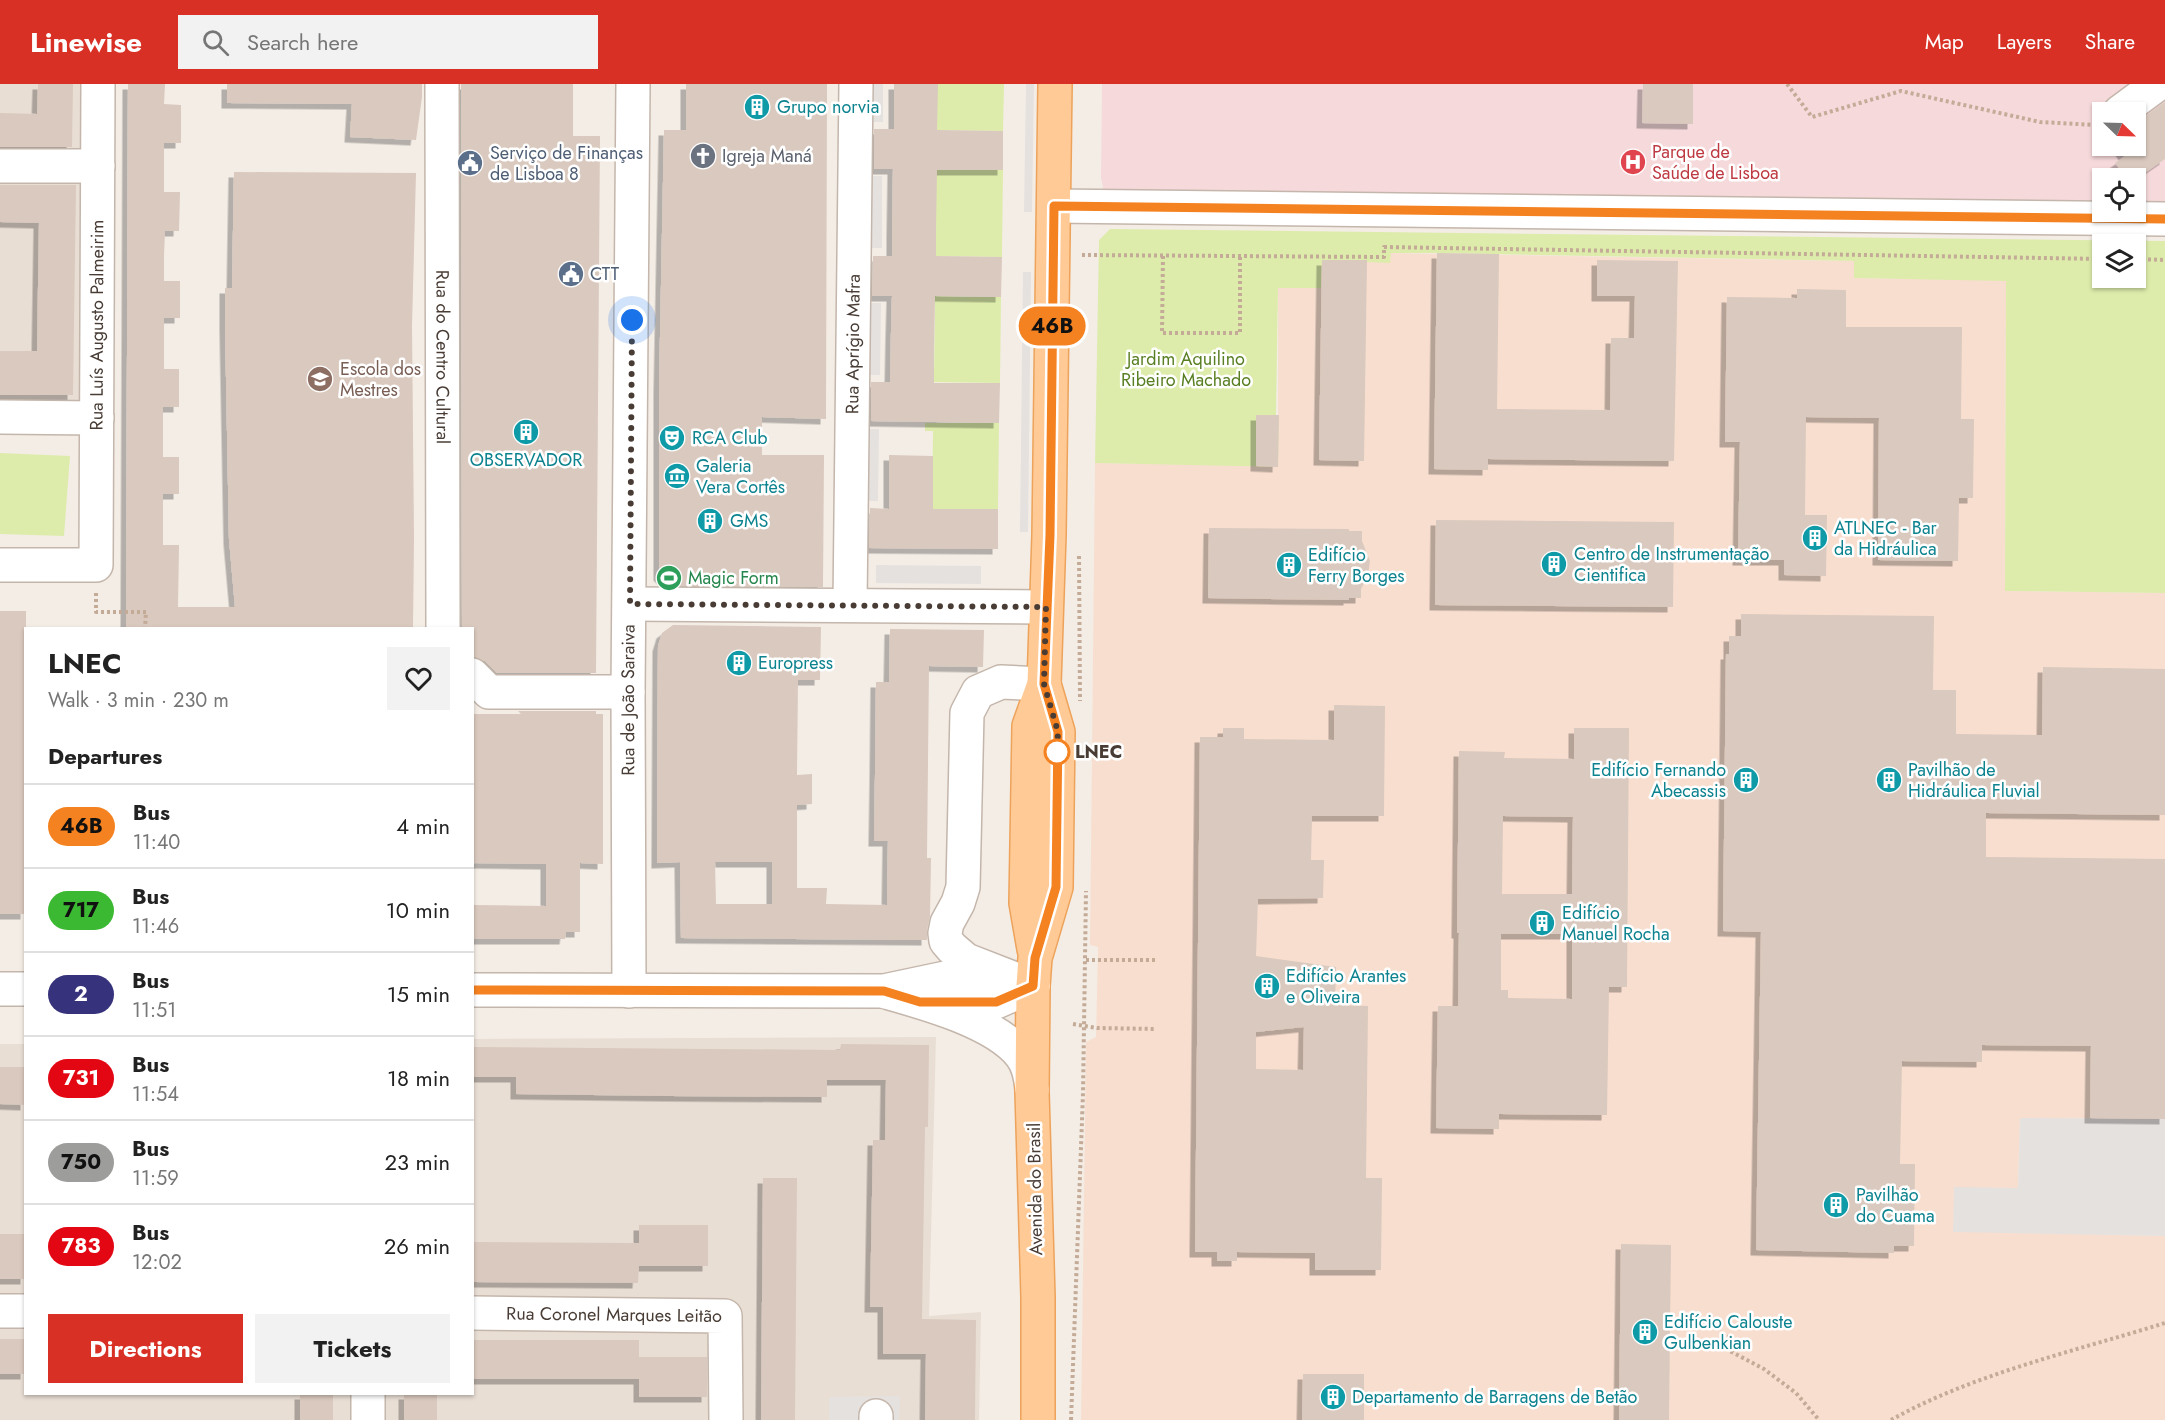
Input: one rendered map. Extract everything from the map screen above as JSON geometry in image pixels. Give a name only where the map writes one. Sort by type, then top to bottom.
[{"type":"main road","name":"Avenida do Brasil","points":[[1038,1420],[1038,1298],[1032,1092],[1034,972],[1056,887],[1058,732],[1044,684],[1050,535],[1055,84]]},
{"type":"street","name":"Rua Luís Augusto Palmeirim","points":[[96,565],[98,84]]},
{"type":"street","name":"Rua do Centro Cultural","points":[[442,84],[443,627]]},
{"type":"street","name":"Rua de João Saraiva","points":[[629,991],[628,692],[633,84]]},
{"type":"street","name":"Rua Aprígio Mafra","points":[[850,604],[856,84]]},
{"type":"street","points":[[2134,102],[2158,84]]},
{"type":"street","points":[[0,166],[98,166]]},
{"type":"street","points":[[1054,206],[2165,219]]},
{"type":"street","points":[[0,417],[97,418]]},
{"type":"street","points":[[0,565],[96,565]]},
{"type":"street","points":[[630,604],[1046,607]]},
{"type":"street","points":[[474,677],[489,692],[628,692]]},
{"type":"street","points":[[988,969],[958,954],[946,941],[945,933],[963,887],[966,713],[978,692],[1001,682],[1044,684]]},
{"type":"street","points":[[474,990],[884,991],[988,969],[1034,972]]},
{"type":"street","points":[[920,1002],[996,1002],[1034,972]]},
{"type":"street","points":[[0,989],[24,989]]},
{"type":"street","points":[[884,991],[920,1002],[986,1029],[1010,1044],[1022,1056],[1027,1066],[1032,1092]]},
{"type":"street","points":[[0,1311],[24,1311]]},
{"type":"street","name":"Rua Coronel Marques Leitão","points":[[474,1313],[725,1316],[726,1420]]},
{"type":"street","points":[[368,1395],[368,1420]]},
{"type":"path","points":[[1787,84],[1812,117],[1901,92],[2040,122],[2092,121]]},
{"type":"path","points":[[1082,255],[1384,257],[1384,247],[2092,259]]},
{"type":"path","points":[[1163,256],[1162,333],[1240,333],[1240,257]]},
{"type":"path","points":[[2146,259],[2165,260]]},
{"type":"path","points":[[96,565],[96,612],[146,612],[145,627]]},
{"type":"path","points":[[1071,1420],[1085,1026],[1086,885]]},
{"type":"path","points":[[1086,960],[1156,960]]},
{"type":"path","points":[[1073,1024],[1097,1028],[1156,1029]]},
{"type":"path","points":[[1891,1420],[1924,1402],[2004,1373],[2165,1323]]},
{"type":"path","points":[[1729,1335],[1728,1350],[1764,1369],[1796,1393],[1819,1420]]},
{"type":"shaded area","points":[[0,84],[101,84],[100,423],[0,424]]},
{"type":"shaded area","points":[[863,84],[883,84],[883,122],[863,122]]},
{"type":"shaded area","points":[[1026,84],[1034,84],[1032,212],[1024,212]]},
{"type":"shaded area","name":"Parque de Saúde de Lisboa","points":[[1102,84],[2165,84],[2165,207],[2146,207],[2146,168],[2092,168],[2092,207],[1105,197],[1101,178]]},
{"type":"shaded area","points":[[862,176],[882,176],[882,248],[862,248]]},
{"type":"shaded area","points":[[1390,253],[1855,261],[1855,278],[2006,280],[2005,591],[2165,593],[2165,1119],[2020,1118],[2018,1188],[1953,1231],[2165,1236],[2165,1420],[1081,1420],[1086,1042],[1096,1037],[1098,947],[1090,945],[1095,463],[1278,466],[1278,288],[1322,260],[1390,262]]},
{"type":"shaded area","points":[[1023,272],[1031,272],[1028,532],[1020,532]]},
{"type":"shaded area","points":[[861,303],[881,303],[880,375],[860,375]]},
{"type":"shaded area","points":[[859,429],[879,429],[878,501],[858,501]]},
{"type":"shaded area","points":[[876,565],[981,566],[981,584],[876,583]]},
{"type":"shaded area","points":[[936,1037],[929,1316],[981,1312],[979,1420],[0,1420],[0,1044],[24,1044],[24,1395],[474,1395],[474,1039]]},
{"type":"shaded area","points":[[2020,1118],[2165,1119],[2165,1236],[1953,1232],[1954,1187],[2018,1188]]},
{"type":"shaded area","points":[[900,1396],[899,1420],[829,1420],[829,1397]]},
{"type":"green space","points":[[938,84],[1004,84],[1003,131],[929,130]]},
{"type":"green space","points":[[929,170],[1003,170],[1002,257],[927,256]]},
{"type":"green space","name":"Jardim Aquilino Ribeiro Machado","points":[[1110,229],[2092,240],[2092,288],[2146,288],[2146,241],[2165,241],[2165,593],[2005,591],[2006,281],[1854,278],[1854,261],[1437,253],[1391,253],[1390,263],[1322,260],[1321,288],[1278,288],[1276,415],[1279,415],[1278,467],[1095,463],[1099,240]]},
{"type":"green space","points":[[927,296],[1001,297],[1000,383],[926,382],[934,374],[935,305]]},
{"type":"green space","points":[[925,423],[999,423],[998,509],[924,509],[932,500],[933,431],[925,431]]},
{"type":"green space","points":[[0,453],[70,456],[64,536],[0,534]]},
{"type":"building","points":[[38,84],[73,84],[72,147],[0,147],[0,113],[37,114]]},
{"type":"building","points":[[128,84],[165,84],[164,104],[181,105],[181,143],[164,143],[164,192],[180,192],[179,231],[165,231],[164,256],[164,281],[180,281],[180,318],[164,318],[164,369],[179,369],[179,407],[163,407],[163,457],[179,457],[179,494],[163,494],[163,545],[179,545],[178,607],[235,607],[229,539],[225,324],[225,288],[232,288],[234,172],[416,173],[412,326],[413,627],[126,627]]},
{"type":"building","points":[[227,84],[422,84],[416,140],[350,137],[352,104],[227,103]]},
{"type":"building","points":[[461,84],[573,84],[573,136],[600,136],[596,673],[497,673],[485,661],[474,658],[474,627],[462,627]]},
{"type":"building","points":[[686,84],[827,84],[826,419],[762,417],[762,455],[824,455],[823,587],[670,586],[659,575],[659,388],[664,130],[686,130]]},
{"type":"building","points":[[894,84],[938,84],[937,130],[1003,131],[1003,170],[937,170],[936,256],[1002,257],[1001,297],[935,296],[934,352],[934,383],[1000,383],[999,423],[871,421],[871,382],[890,382],[892,296],[872,296],[873,256],[892,256],[893,169],[874,169],[874,129],[894,129]]},
{"type":"building","points":[[1643,84],[1693,84],[1693,124],[1642,123]]},
{"type":"building","points":[[2165,102],[2165,159],[2146,172],[2146,168],[2119,168],[2115,163],[2125,156],[2146,156],[2146,116]]},
{"type":"building","points":[[0,185],[76,185],[73,395],[0,395],[0,351],[37,351],[39,223],[0,222]]},
{"type":"building","points":[[1437,253],[1499,254],[1497,409],[1610,410],[1611,338],[1634,338],[1635,296],[1597,296],[1597,260],[1678,261],[1674,461],[1488,459],[1488,470],[1434,469]]},
{"type":"building","points":[[1322,260],[1367,260],[1364,461],[1319,460]]},
{"type":"building","points":[[1797,289],[1846,290],[1846,327],[1962,327],[1961,419],[1974,419],[1973,498],[1959,498],[1958,561],[1878,560],[1879,418],[1806,417],[1805,515],[1827,515],[1826,576],[1784,575],[1784,560],[1738,560],[1740,442],[1725,442],[1727,297],[1797,298]]},
{"type":"building","points":[[1256,415],[1279,415],[1278,467],[1256,466]]},
{"type":"building","points":[[889,455],[933,456],[933,509],[998,509],[998,549],[869,548],[870,508],[889,509]]},
{"type":"building","name":"Centro de Instrumentação Cientifica","points":[[1436,520],[1674,522],[1673,607],[1435,605]]},
{"type":"building","name":"Edifício Ferry Borges","points":[[1209,528],[1362,531],[1362,541],[1370,561],[1368,575],[1361,589],[1361,598],[1349,598],[1349,600],[1208,598]]},
{"type":"building","points":[[0,611],[26,611],[26,627],[24,627],[24,914],[0,914]]},
{"type":"building","points":[[1741,614],[1934,616],[1933,690],[1956,690],[1956,734],[2042,735],[2043,667],[2165,669],[2165,815],[1986,813],[1986,857],[2165,859],[2165,1119],[2090,1118],[2091,1046],[1982,1045],[1982,1062],[1902,1061],[1900,1164],[1915,1164],[1914,1246],[1894,1246],[1894,1253],[1756,1250],[1761,932],[1723,931],[1726,654],[1729,654],[1729,636],[1741,636]]},
{"type":"building","points":[[673,625],[821,627],[820,680],[798,680],[797,775],[812,774],[812,804],[797,805],[797,888],[827,888],[826,904],[887,905],[888,841],[874,841],[876,682],[889,682],[890,629],[984,630],[983,667],[929,666],[927,858],[931,858],[930,916],[927,940],[681,938],[680,862],[657,863],[658,646],[662,633]],"holes":[[[715,862],[772,862],[772,904],[716,904]]]},
{"type":"building","name":"Edifício Arantes e Oliveira","points":[[1334,705],[1385,706],[1384,816],[1312,816],[1311,860],[1324,860],[1323,898],[1258,899],[1256,956],[1336,967],[1335,1005],[1368,1006],[1366,1178],[1382,1178],[1381,1270],[1315,1270],[1315,1253],[1237,1252],[1237,1261],[1217,1261],[1217,1252],[1195,1252],[1200,737],[1223,737],[1223,728],[1244,728],[1244,739],[1334,740]],"holes":[[[1304,1027],[1303,1070],[1256,1069],[1256,1032]]]},
{"type":"building","points":[[518,711],[596,711],[596,714],[603,714],[603,864],[580,863],[580,932],[566,932],[565,939],[474,939],[474,905],[546,906],[546,864],[474,863],[474,714],[521,714]]},
{"type":"building","name":"Edifício Manuel Rocha","points":[[1574,728],[1629,728],[1627,987],[1609,987],[1607,1115],[1499,1114],[1499,1129],[1436,1128],[1438,1006],[1458,1006],[1459,751],[1505,752],[1504,758],[1574,759]],"holes":[[[1503,816],[1573,817],[1572,894],[1502,894]],[[1501,934],[1572,934],[1572,999],[1508,998],[1508,990],[1501,990]]]},
{"type":"building","points":[[841,1044],[929,1045],[928,1127],[925,1127],[922,1319],[976,1320],[975,1420],[925,1420],[926,1354],[883,1354],[883,1307],[870,1307],[873,1140],[885,1140],[886,1080],[827,1080],[827,1097],[670,1096],[516,1094],[516,1077],[474,1077],[474,1047],[840,1050]]},
{"type":"building","points":[[0,1067],[24,1067],[24,1105],[0,1104]]},
{"type":"building","points":[[763,1178],[797,1178],[795,1420],[761,1420]]},
{"type":"building","points":[[639,1225],[708,1225],[708,1266],[639,1266],[638,1283],[474,1282],[474,1242],[639,1243]]},
{"type":"building","points":[[0,1234],[24,1234],[24,1279],[0,1279]]},
{"type":"building","name":"Edifício Calouste Gulbenkian","points":[[1621,1244],[1671,1245],[1669,1420],[1619,1420]]},
{"type":"building","points":[[0,1339],[24,1339],[24,1374],[0,1374]]},
{"type":"building","points":[[474,1340],[639,1340],[639,1357],[707,1357],[707,1397],[639,1397],[639,1379],[474,1379]]},
{"type":"building","name":"Departamento de Barragens de Betão","points":[[1303,1374],[1364,1374],[1364,1420],[1302,1420]]},
{"type":"building","points":[[300,1395],[333,1395],[333,1420],[300,1420]]},
{"type":"building","points":[[404,1395],[437,1395],[437,1420],[404,1420]]},
{"type":"bus line","name":"46B","points":[[474,990],[884,991],[920,1002],[996,1002],[1033,986],[1035,958],[1056,887],[1058,732],[1044,684],[1050,535],[1054,206],[2165,219]]},
{"type":"place","name":"Grupo norvia","points":[[757,107]]},
{"type":"place","name":"Igreja Maná","points":[[703,156]]},
{"type":"place","name":"Parque de Saúde de Lisboa","points":[[1633,162]]},
{"type":"place","name":"Serviço de Finanças de Lisboa 8","points":[[470,163]]},
{"type":"place","name":"CTT","points":[[571,274]]},
{"type":"place","name":"Escola dos Mestres","points":[[320,379]]},
{"type":"place","name":"OBSERVADOR","points":[[526,432]]},
{"type":"place","name":"RCA Club","points":[[672,438]]},
{"type":"place","name":"Galeria Vera Cortês","points":[[677,476]]},
{"type":"place","name":"GMS","points":[[710,521]]},
{"type":"place","name":"ATLNEC - Bar da Hidráulica","points":[[1815,538]]},
{"type":"place","name":"Centro de Instrumentação Cientifica","points":[[1554,564]]},
{"type":"place","name":"Edifício Ferry Borges","points":[[1289,565]]},
{"type":"place","name":"Magic Form","points":[[669,578]]},
{"type":"place","name":"Europress","points":[[739,663]]},
{"type":"place","name":"LNEC","points":[[1057,752]]},
{"type":"place","name":"Edifício Fernando Abecassis","points":[[1746,780]]},
{"type":"place","name":"Pavilhão de Hidráulica Fluvial","points":[[1889,780]]},
{"type":"place","name":"Edifício Manuel Rocha","points":[[1542,923]]},
{"type":"place","name":"Edifício Arantes e Oliveira","points":[[1267,986]]},
{"type":"place","name":"Pavilhão do Cuama","points":[[1836,1205]]},
{"type":"place","name":"Edifício Calouste Gulbenkian","points":[[1645,1332]]},
{"type":"place","name":"Departamento de Barragens de Betão","points":[[1333,1397]]},
{"type":"route","points":[[632,320],[630,604],[1046,607],[1044,684],[1058,732],[1057,752]]}]
